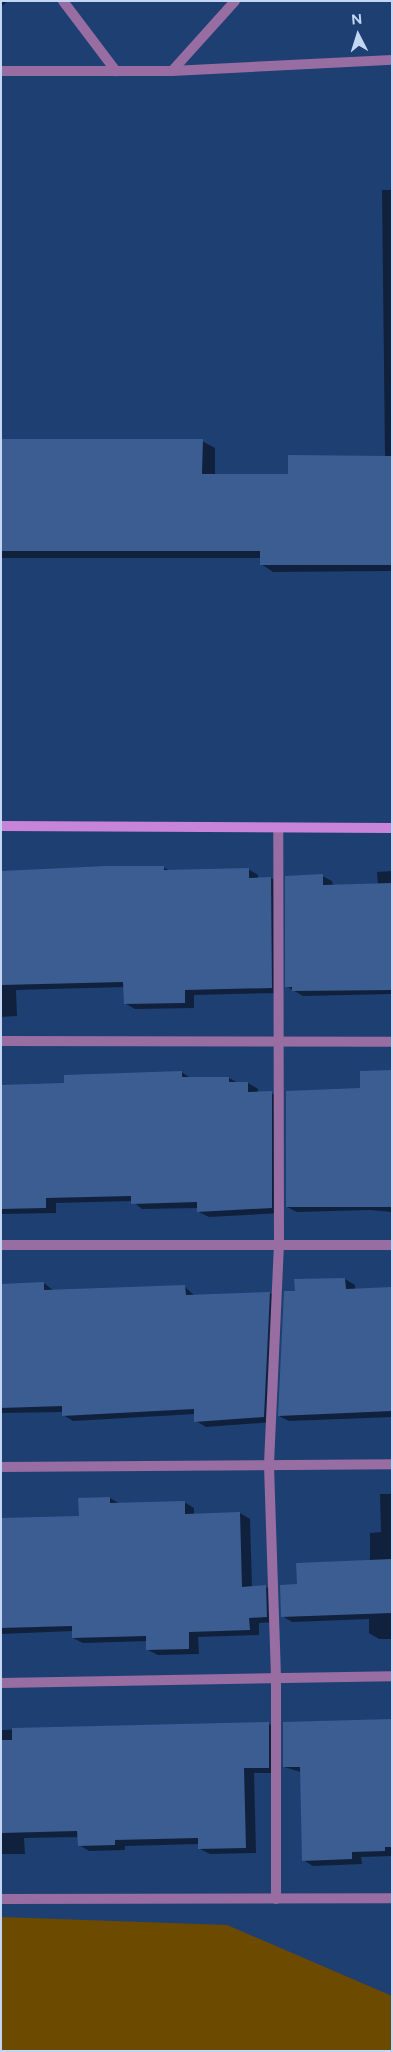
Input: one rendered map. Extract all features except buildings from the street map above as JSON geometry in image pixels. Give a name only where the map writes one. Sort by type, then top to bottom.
[{"type":"street","points":[[63,1],[116,71]]},
{"type":"street","points":[[172,71],[235,1]]},
{"type":"street","points":[[1,71],[172,71],[392,60]]},
{"type":"street","points":[[1,826],[278,829],[392,828]]},
{"type":"street","points":[[276,1899],[276,1677],[269,1464],[279,1245],[278,829]]},
{"type":"street","points":[[1,1041],[279,1044],[392,1042]]},
{"type":"street","points":[[1,1245],[392,1245]]},
{"type":"street","points":[[1,1467],[97,1468],[269,1464],[392,1464]]},
{"type":"street","points":[[1,1683],[392,1676]]},
{"type":"street","points":[[1,1900],[392,1898]]},
{"type":"shaded area","points":[[1,1917],[227,1925],[392,1996],[392,2051],[1,2051]]}]
